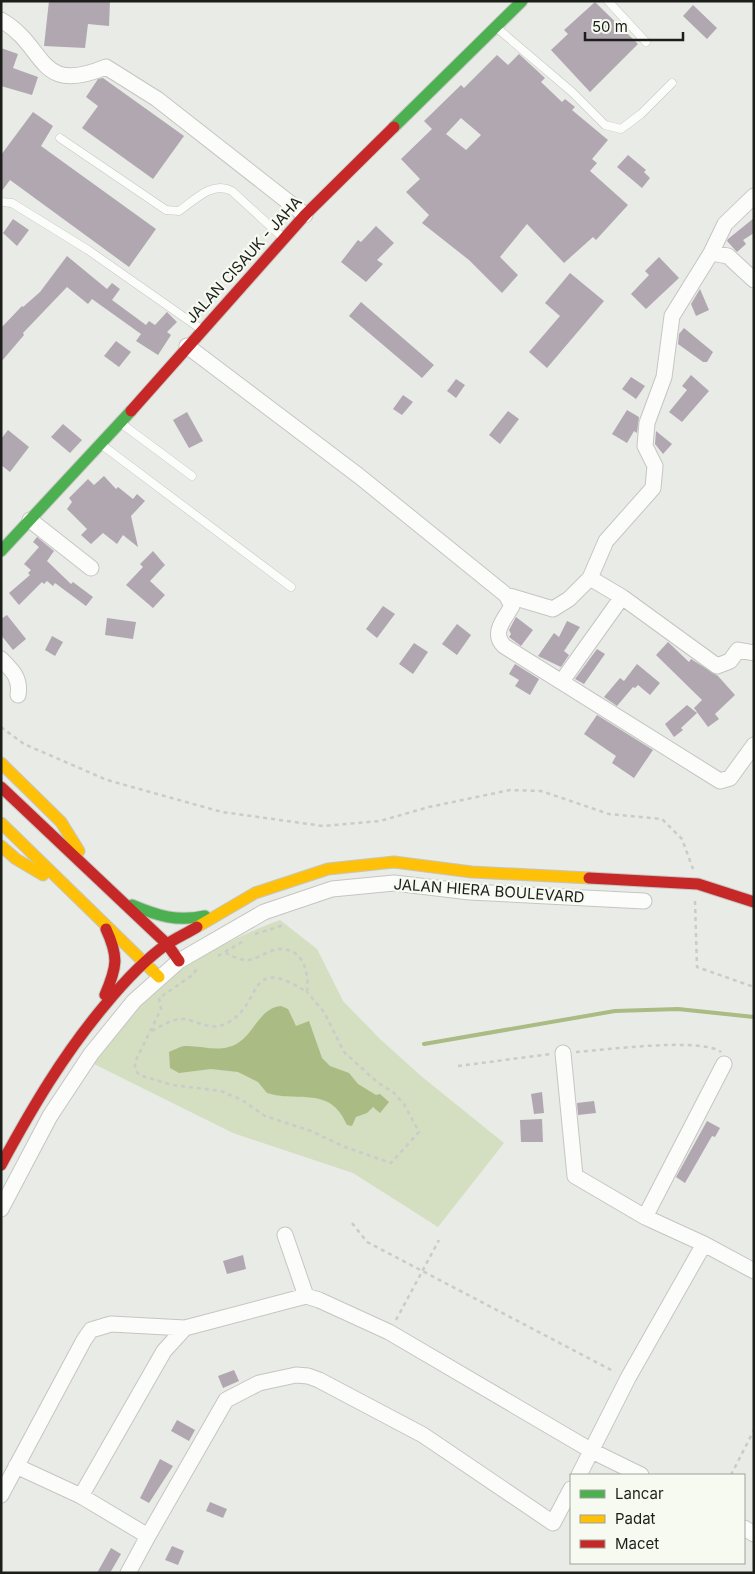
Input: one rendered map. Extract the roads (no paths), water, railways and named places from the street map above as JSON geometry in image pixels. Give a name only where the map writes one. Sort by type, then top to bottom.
[{"type":"main road","name":"JALAN CISAUK - JAHA","points":[[1,551],[120,423],[305,215],[522,1]]},
{"type":"main road","points":[[1,762],[61,822],[94,874]]},
{"type":"main road","points":[[1,787],[167,944],[179,961]]},
{"type":"main road","points":[[1,823],[146,961],[159,977]]},
{"type":"main road","points":[[1,846],[16,858],[75,894]]},
{"type":"main road","name":"JALAN HIERA BOULEVARD","points":[[146,961],[167,944],[255,893],[328,869],[394,862],[472,872],[698,884],[754,902]]},
{"type":"main road","points":[[121,900],[162,917],[182,921],[222,913]]},
{"type":"main road","points":[[98,1013],[117,968],[116,951],[101,919]]},
{"type":"main road","points":[[1,1165],[33,1106],[74,1042],[146,961]]},
{"type":"street","points":[[1,20],[21,35],[44,65],[64,77],[88,75],[106,67],[142,88],[305,215]]},
{"type":"street","points":[[506,595],[553,609],[570,599],[590,578],[606,541],[652,488],[655,466],[645,446],[647,423],[664,377],[672,316],[711,253],[724,224],[754,196]]},
{"type":"street","points":[[711,253],[728,256],[754,280]]},
{"type":"street","points":[[187,346],[359,476],[506,595],[512,606],[497,633],[499,641],[720,781],[730,778],[754,745]]},
{"type":"street","points":[[30,520],[91,568]]},
{"type":"street","points":[[590,578],[622,597],[717,666],[730,661],[738,650],[754,652]]},
{"type":"street","points":[[562,681],[622,597]]},
{"type":"street","points":[[1,659],[15,673],[19,685],[18,695]]},
{"type":"street","points":[[470,892],[472,872]]},
{"type":"street","name":"JALAN HIERA BOULEVARD","points":[[1,1209],[50,1116],[91,1054],[134,1001],[179,961],[264,912],[332,889],[394,883],[470,892],[644,901]]},
{"type":"street","points":[[563,1053],[575,1176],[645,1218],[704,1244],[754,1271]]},
{"type":"street","points":[[645,1218],[724,1064]]},
{"type":"street","points":[[284,1235],[306,1296]]},
{"type":"street","points":[[580,1474],[628,1378],[704,1244]]},
{"type":"street","points":[[1,1495],[84,1340],[92,1330],[111,1324],[185,1328],[306,1296],[389,1332],[592,1451],[639,1474]]},
{"type":"street","points":[[80,1496],[164,1351],[185,1328]]},
{"type":"street","points":[[128,1573],[226,1400],[260,1383],[282,1376],[308,1376],[389,1416],[450,1452],[553,1523],[570,1491]]},
{"type":"street","points":[[16,1466],[80,1496],[148,1536]]},
{"type":"lane","points":[[608,1],[646,42]]},
{"type":"lane","points":[[496,27],[572,92],[605,125],[612,128],[621,129],[641,114],[672,83]]},
{"type":"lane","points":[[60,138],[166,210],[179,211],[208,190],[225,187],[232,191],[284,239]]},
{"type":"lane","points":[[1,202],[12,203],[88,250],[202,329]]},
{"type":"lane","points":[[120,423],[192,476]]},
{"type":"lane","points":[[100,444],[291,587]]},
{"type":"waterway","points":[[424,1044],[615,1011],[678,1009],[754,1017]]}]
